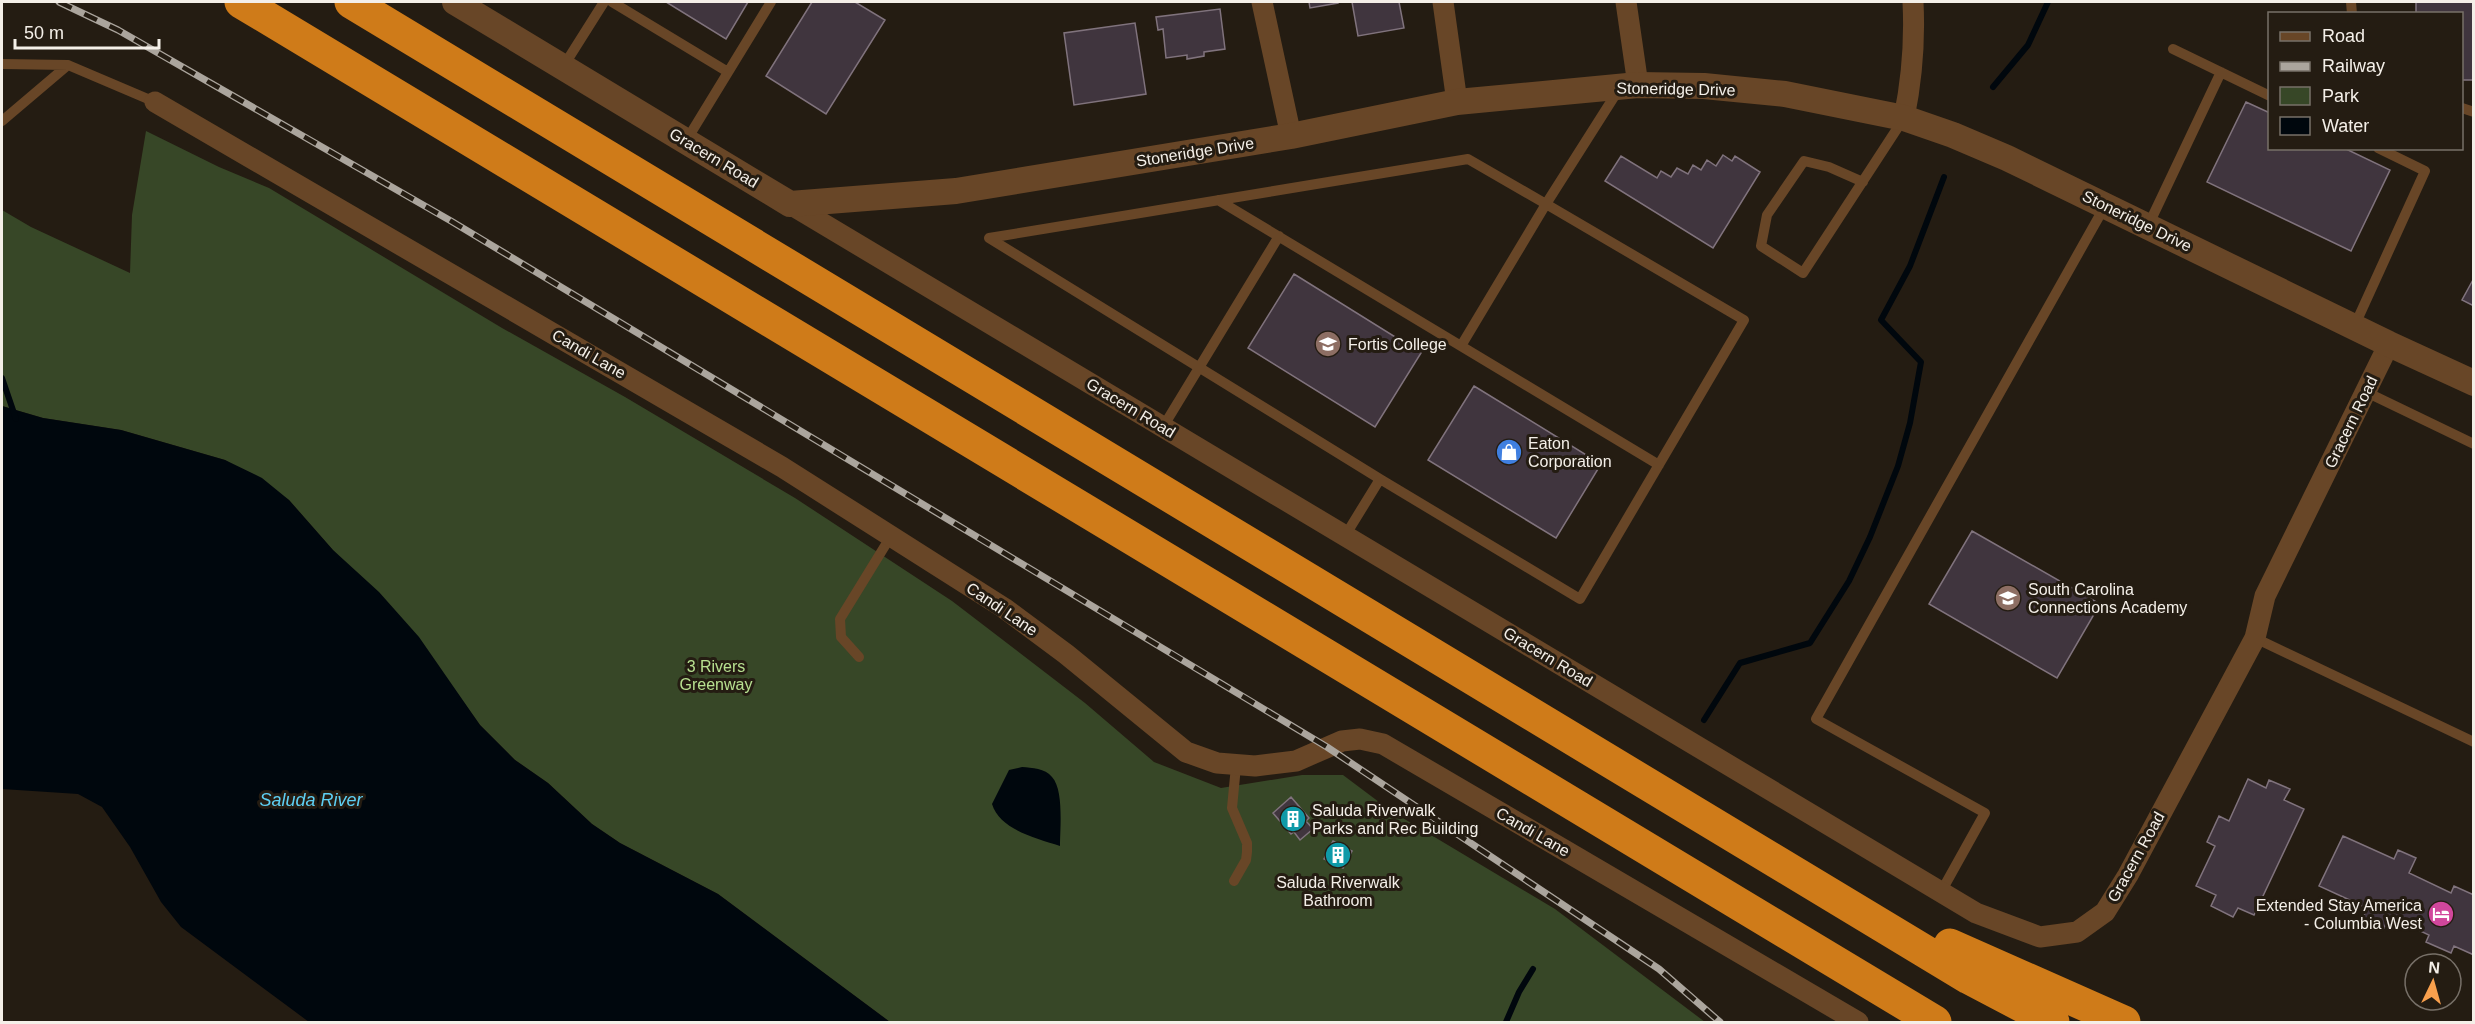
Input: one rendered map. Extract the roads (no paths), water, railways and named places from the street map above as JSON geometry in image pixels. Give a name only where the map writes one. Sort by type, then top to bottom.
[{"type":"highway","points":[[241,2],[1935,1023]]},
{"type":"highway","points":[[351,2],[1969,978],[2053,1023]]},
{"type":"highway","points":[[1815,884],[2124,1023]]},
{"type":"street","name":"Gracern Road","points":[[456,2],[1976,913],[2040,937],[2076,932],[2105,912],[2128,875],[2255,638],[2265,596],[2389,344]]},
{"type":"street","points":[[1262,2],[1291,136]]},
{"type":"street","points":[[1443,2],[1458,102]]},
{"type":"street","points":[[1626,2],[1629,86]]},
{"type":"street","points":[[1904,118],[1911,83],[1915,40],[1913,2]]},
{"type":"street","name":"Stoneridge Drive","points":[[790,204],[956,191],[1291,136],[1458,102],[1629,86],[1704,86],[1785,94],[1904,118],[1953,135],[2007,158],[2474,383]]},
{"type":"street","name":"Candi Lane","points":[[154,102],[782,467],[1004,608],[1179,747],[1201,758],[1236,766],[1287,763],[1350,740],[1370,740],[1383,744],[1858,1023]]},
{"type":"lane","points":[[563,67],[604,2]]},
{"type":"lane","points":[[612,2],[728,72]]},
{"type":"lane","points":[[686,141],[771,2]]},
{"type":"lane","points":[[2173,49],[2268,95]]},
{"type":"lane","points":[[2,64],[68,65],[154,102]]},
{"type":"lane","points":[[2,121],[68,65]]},
{"type":"lane","points":[[2148,226],[2221,72]]},
{"type":"lane","points":[[1461,346],[1546,204],[1629,86]]},
{"type":"lane","points":[[1863,182],[1829,167],[1804,161],[1767,215],[1761,246],[1803,273],[1863,182],[1904,118]]},
{"type":"lane","points":[[2354,327],[2426,171],[2382,150]]},
{"type":"lane","points":[[1468,159],[1744,320],[1580,599],[1380,479],[989,238],[1218,200],[1468,159]]},
{"type":"lane","points":[[1218,200],[1659,465]]},
{"type":"lane","points":[[1941,892],[1985,813],[1816,719],[2105,206]]},
{"type":"lane","points":[[1163,427],[1279,236]]},
{"type":"lane","points":[[2366,392],[2474,444]]},
{"type":"lane","points":[[1345,536],[1380,479]]},
{"type":"lane","points":[[859,657],[841,637],[840,619],[891,536]]},
{"type":"lane","points":[[2255,638],[2474,742]]},
{"type":"lane","points":[[1234,881],[1246,860],[1247,852],[1247,843],[1232,808],[1236,766]]},
{"type":"water","name":"Saluda River","points":[[2,406],[43,418],[121,430],[225,460],[262,478],[289,500],[333,550],[379,592],[419,637],[480,725],[515,760],[548,783],[592,824],[620,843],[718,894],[890,1022],[309,1022],[181,927],[161,902],[130,847],[102,807],[78,794],[2,789]]},
{"type":"water","points":[[1022,767],[1046,772],[1056,783],[1061,810],[1060,846],[1020,832],[996,813],[992,804],[1009,770]]},
{"type":"waterway","points":[[1993,87],[2028,45],[2048,2]]},
{"type":"waterway","points":[[1704,720],[1740,663],[1810,643],[1849,581],[1870,537],[1898,466],[1910,423],[1921,362],[1881,320],[1910,266],[1944,177]]},
{"type":"waterway","points":[[2,378],[16,419]]},
{"type":"waterway","points":[[1506,1022],[1519,992],[1533,969]]},
{"type":"railway","points":[[59,2],[118,30],[451,221],[1327,747],[1659,969],[1720,1022]]},
{"type":"place","name":"Fortis College","points":[[1328,344]]},
{"type":"place","name":"Eaton Corporation","points":[[1509,452]]},
{"type":"place","name":"South Carolina Connections Academy","points":[[2008,598]]},
{"type":"place","name":"Saluda Riverwalk Parks and Rec Building","points":[[1293,819]]},
{"type":"place","name":"Saluda Riverwalk Bathroom","points":[[1338,855]]},
{"type":"place","name":"Extended Stay America - Columbia West","points":[[2441,914]]},
{"type":"park label","name":"3 Rivers Greenway","points":[[716,675]]}]
